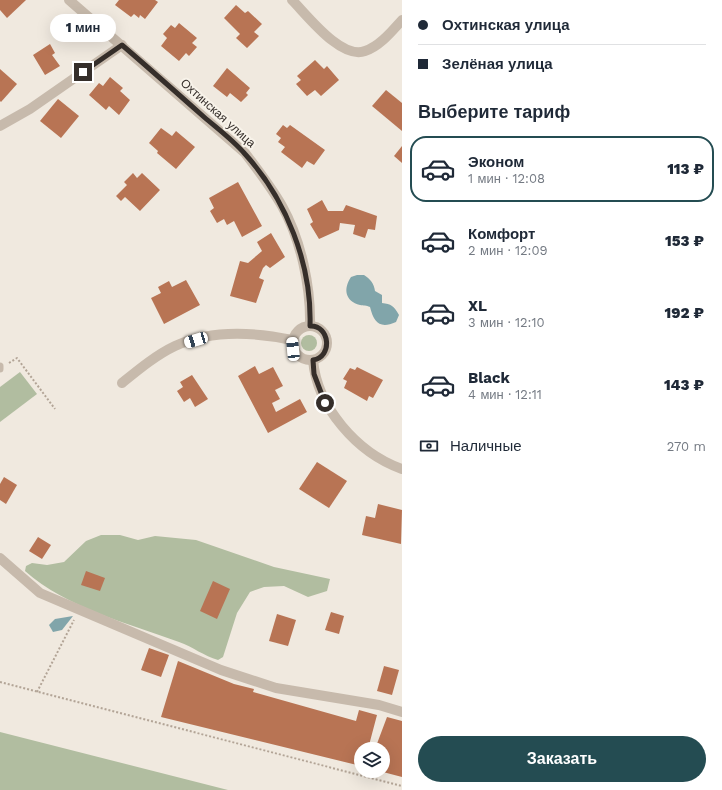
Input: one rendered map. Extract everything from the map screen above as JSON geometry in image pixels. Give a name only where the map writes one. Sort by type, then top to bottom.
[{"type":"street","name":"Охтинская улица","points":[[69,0],[245,153],[267,182],[283,208],[298,244],[305,276],[310,326]]},
{"type":"street","points":[[292,0],[335,44],[348,51],[364,52],[378,44],[402,20]]},
{"type":"street","points":[[0,126],[30,109],[122,45]]},
{"type":"street","points":[[304,326],[310,326],[321,329],[326,337],[327,346],[323,354],[313,360],[307,360],[298,357],[293,349],[292,340],[296,332],[304,326]]},
{"type":"street","points":[[122,383],[175,346],[206,337],[238,333],[266,335],[292,340]]},
{"type":"street","points":[[313,360],[314,374],[320,390],[332,413],[349,433],[364,447],[402,469]]},
{"type":"street","points":[[0,558],[40,593],[240,677],[276,688],[379,705],[402,712]]},
{"type":"path","points":[[0,368],[17,358],[55,409]]},
{"type":"path","points":[[37,692],[80,610]]},
{"type":"path","points":[[0,682],[402,786]]},
{"type":"green space","points":[[309,335],[315,337],[317,343],[315,349],[309,351],[303,349],[301,343],[303,337]]},
{"type":"green space","points":[[20,372],[37,394],[0,422],[0,387]]},
{"type":"green space","points":[[101,535],[120,535],[138,540],[155,536],[196,540],[274,567],[330,579],[327,591],[308,597],[284,586],[264,587],[250,592],[237,613],[223,657],[218,660],[179,642],[118,621],[78,605],[59,595],[25,571],[26,566],[32,563],[47,565],[64,562],[86,541]]},
{"type":"green space","points":[[0,732],[228,790],[0,790]]},
{"type":"water","points":[[364,275],[368,278],[373,283],[375,291],[382,295],[382,303],[390,305],[396,309],[399,315],[396,322],[386,325],[378,323],[370,307],[355,303],[348,298],[346,290],[348,281],[351,277]]},
{"type":"water","points":[[73,616],[62,630],[53,632],[49,625],[55,619]]},
{"type":"building","points":[[0,0],[26,0],[7,18],[0,10]]},
{"type":"building","points":[[119,0],[155,0],[158,2],[145,19],[140,15],[139,18],[134,14],[131,17],[115,5]]},
{"type":"building","points":[[236,5],[245,13],[248,11],[262,24],[254,32],[259,36],[247,48],[236,38],[240,34],[224,18]]},
{"type":"building","points":[[179,23],[197,38],[192,43],[197,47],[189,56],[186,53],[179,61],[161,46],[167,38],[163,34],[171,25],[175,28]]},
{"type":"building","points":[[50,44],[55,53],[52,55],[60,66],[45,75],[33,55]]},
{"type":"building","points":[[315,60],[324,69],[327,66],[339,80],[321,96],[315,90],[307,96],[296,84],[301,80],[297,76]]},
{"type":"building","points":[[227,68],[250,88],[246,93],[248,95],[241,102],[230,93],[227,97],[213,86]]},
{"type":"building","points":[[0,69],[17,84],[1,102],[0,101]]},
{"type":"building","points":[[110,77],[123,88],[120,91],[130,100],[119,115],[109,106],[106,110],[89,95],[99,83],[103,86]]},
{"type":"building","points":[[386,90],[402,103],[402,131],[372,106]]},
{"type":"building","points":[[58,99],[79,116],[61,138],[40,121]]},
{"type":"building","points":[[283,125],[287,128],[290,125],[325,150],[314,165],[307,161],[302,168],[281,152],[285,147],[278,142],[281,138],[276,134]]},
{"type":"building","points":[[161,128],[172,136],[176,131],[195,147],[176,169],[157,153],[158,151],[149,143]]},
{"type":"building","points":[[402,146],[402,163],[394,156]]},
{"type":"building","points":[[133,173],[137,178],[142,173],[160,190],[140,211],[125,197],[121,201],[116,196],[127,185],[124,182]]},
{"type":"building","points":[[238,182],[262,226],[242,237],[234,221],[227,225],[224,219],[217,223],[210,211],[214,208],[209,198]]},
{"type":"building","points":[[322,200],[328,211],[343,211],[346,205],[377,216],[375,230],[368,229],[365,238],[353,234],[355,225],[340,223],[339,230],[319,239],[310,224],[313,222],[307,209]]},
{"type":"building","points":[[271,233],[285,257],[270,268],[266,265],[263,268],[259,278],[264,280],[256,303],[230,296],[240,261],[248,263],[262,251],[257,242]]},
{"type":"building","points":[[186,280],[200,305],[164,324],[151,298],[161,293],[158,287],[169,281],[172,287]]},
{"type":"building","points":[[255,366],[259,374],[273,367],[283,386],[275,390],[280,399],[272,403],[276,412],[300,399],[307,412],[268,433],[238,376]]},
{"type":"building","points":[[357,367],[383,380],[373,398],[369,396],[367,401],[344,388],[347,381],[343,379],[350,368],[355,370]]},
{"type":"building","points":[[192,375],[208,399],[195,407],[190,398],[184,402],[177,391],[183,387],[180,382]]},
{"type":"building","points":[[317,462],[347,481],[329,508],[299,489]]},
{"type":"building","points":[[4,477],[17,485],[6,504],[0,500],[0,484]]},
{"type":"building","points":[[378,504],[402,510],[401,544],[362,535],[366,516],[375,518]]},
{"type":"building","points":[[38,537],[51,545],[42,559],[29,551]]},
{"type":"building","points":[[86,571],[105,578],[100,591],[81,585]]},
{"type":"building","points":[[213,581],[230,589],[217,619],[200,611]]},
{"type":"building","points":[[331,612],[344,616],[339,634],[325,630]]},
{"type":"building","points":[[277,614],[296,620],[288,646],[269,641]]},
{"type":"building","points":[[149,648],[169,655],[161,677],[141,670]]},
{"type":"building","points":[[178,661],[234,684],[254,689],[253,692],[356,721],[359,710],[377,715],[370,742],[354,742],[354,764],[161,717]]},
{"type":"building","points":[[384,666],[399,670],[392,695],[377,691]]},
{"type":"building","points":[[387,717],[402,721],[402,777],[390,774],[390,742],[378,742]]},
{"type":"route","points":[[83,72],[122,45],[245,153],[267,182],[283,208],[298,244],[305,276],[310,326],[313,325],[321,329],[326,337],[327,346],[323,354],[316,360],[313,360],[314,374],[325,403]]}]
